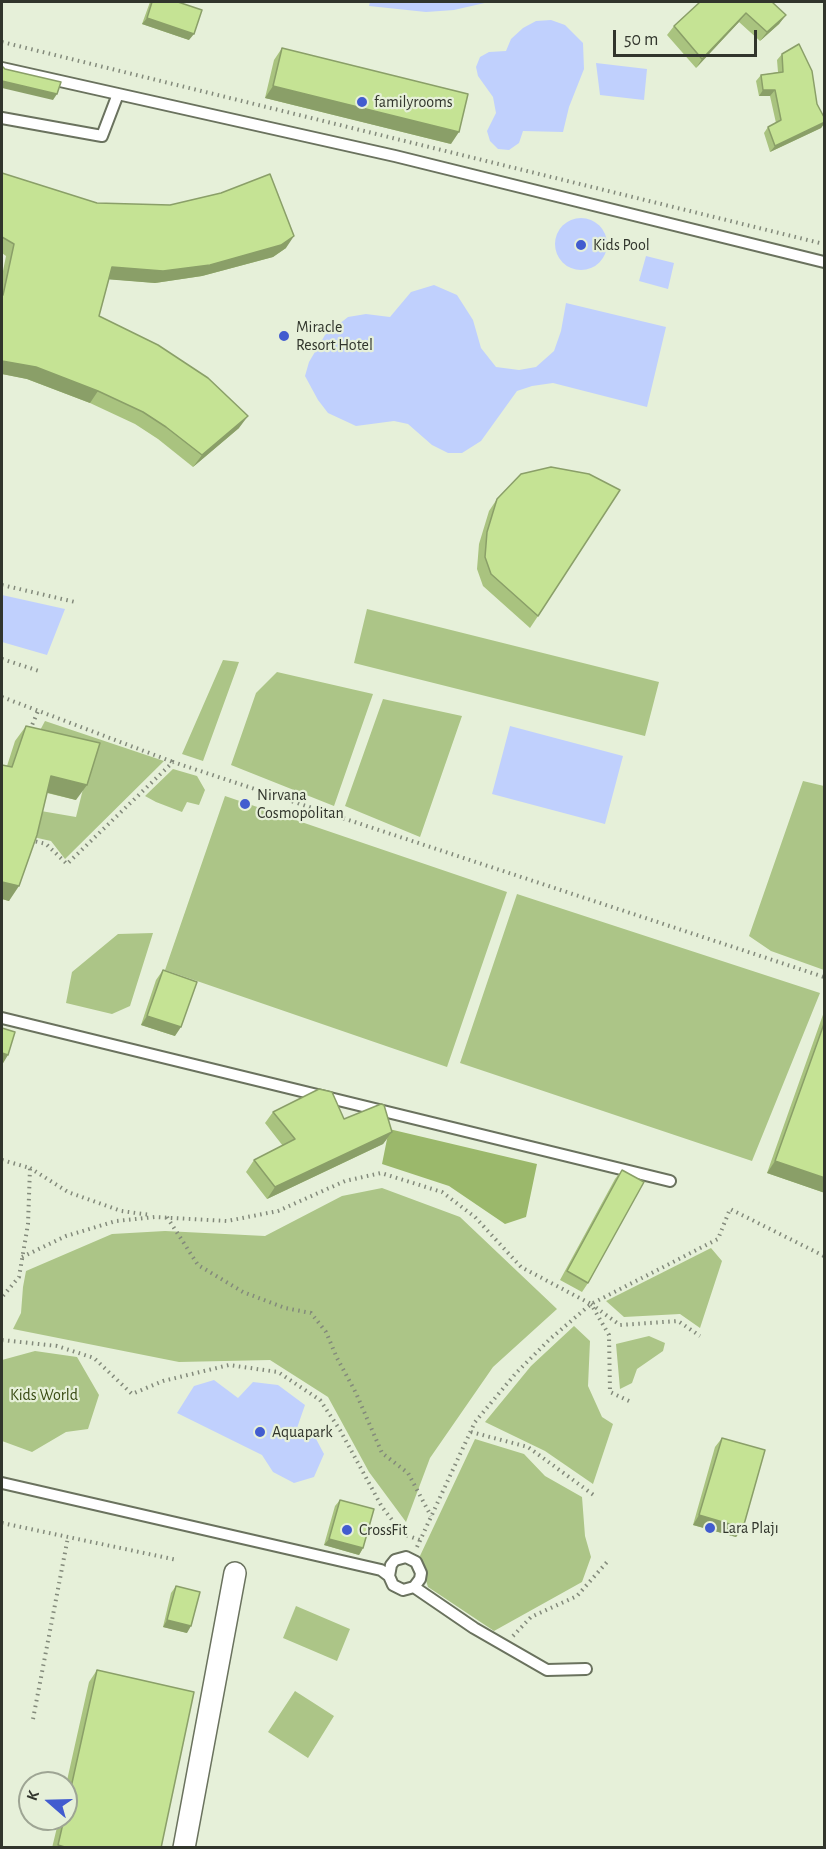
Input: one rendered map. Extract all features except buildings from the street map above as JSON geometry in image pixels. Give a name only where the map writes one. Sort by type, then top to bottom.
[{"type":"street","points":[[184,1848],[235,1573]]},
{"type":"lane","points":[[2,68],[395,156],[825,262]]},
{"type":"lane","points":[[2,118],[102,136],[118,94]]},
{"type":"lane","points":[[2,1018],[670,1181]]},
{"type":"lane","points":[[2,1483],[381,1570],[393,1585],[403,1590],[414,1587],[420,1579],[420,1567],[412,1559],[400,1558],[391,1564],[388,1576]]},
{"type":"lane","points":[[414,1587],[503,1645],[547,1670],[586,1669]]},
{"type":"path","points":[[2,42],[825,244]]},
{"type":"path","points":[[2,585],[75,602]]},
{"type":"path","points":[[2,659],[39,671]]},
{"type":"path","points":[[2,697],[173,762],[825,977]]},
{"type":"path","points":[[29,732],[38,711]]},
{"type":"path","points":[[24,839],[46,844],[66,864],[173,762]]},
{"type":"path","points":[[2,1160],[30,1168],[68,1192],[120,1211],[226,1221],[278,1211],[345,1181],[381,1173],[442,1192],[474,1217],[521,1267],[591,1304],[620,1325],[678,1321],[700,1336]]},
{"type":"path","points":[[2,1297],[19,1277],[28,1224],[30,1168]]},
{"type":"path","points":[[412,1559],[476,1422],[516,1373],[549,1339],[591,1304],[718,1239],[730,1209],[825,1256]]},
{"type":"path","points":[[22,1257],[66,1236],[116,1221],[168,1217]]},
{"type":"path","points":[[168,1217],[198,1265],[243,1292],[285,1308],[312,1313],[326,1332],[382,1453],[408,1473],[431,1516]]},
{"type":"path","points":[[591,1304],[609,1335],[610,1392],[629,1401]]},
{"type":"path","points":[[2,1340],[57,1346],[94,1358],[132,1394],[163,1381],[229,1365],[278,1372],[320,1400],[340,1430],[382,1507],[403,1534],[420,1540]]},
{"type":"path","points":[[471,1432],[528,1447],[595,1496]]},
{"type":"path","points":[[2,1523],[177,1560]]},
{"type":"path","points":[[33,1719],[68,1537]]},
{"type":"path","points":[[503,1645],[531,1617],[577,1596],[608,1562]]},
{"type":"green space","points":[[367,609],[659,682],[645,736],[354,663]]},
{"type":"green space","points":[[223,660],[239,662],[203,761],[182,754]]},
{"type":"green space","points":[[277,672],[373,694],[334,806],[231,765],[256,693]]},
{"type":"green space","points":[[383,699],[462,716],[420,837],[345,806]]},
{"type":"green space","points":[[45,721],[164,761],[65,859],[51,841],[33,837],[41,811],[76,817],[91,757],[36,738]]},
{"type":"green space","points":[[173,769],[197,776],[205,790],[199,805],[187,802],[182,812],[145,796]]},
{"type":"green space","points":[[803,781],[824,786],[824,970],[771,951],[749,936]]},
{"type":"green space","points":[[225,796],[507,892],[447,1067],[165,970]]},
{"type":"green space","points":[[517,894],[820,993],[752,1161],[460,1063]]},
{"type":"green space","points":[[153,933],[130,1006],[112,1014],[66,1003],[72,972],[118,934]]},
{"type":"green space","points":[[389,1129],[537,1164],[526,1217],[505,1224],[449,1186],[382,1164]]},
{"type":"green space","points":[[382,1188],[460,1217],[557,1309],[493,1367],[430,1458],[406,1522],[369,1472],[328,1397],[270,1360],[179,1362],[13,1329],[21,1313],[26,1271],[112,1234],[165,1231],[265,1236],[342,1196]]},
{"type":"green space","points":[[711,1248],[722,1261],[700,1328],[680,1314],[624,1317],[606,1301]]},
{"type":"green space","points":[[574,1326],[590,1341],[588,1386],[602,1417],[613,1424],[593,1484],[545,1451],[485,1422],[531,1366]]},
{"type":"green space","points":[[649,1336],[665,1343],[663,1351],[637,1369],[632,1383],[620,1389],[616,1344]]},
{"type":"green space","name":"Kids World","points":[[35,1351],[77,1357],[99,1395],[88,1429],[66,1432],[32,1452],[2,1441],[2,1360]]},
{"type":"green space","points":[[475,1439],[524,1454],[545,1476],[582,1497],[585,1536],[591,1557],[582,1582],[494,1631],[428,1587],[419,1558]]},
{"type":"green space","points":[[296,1606],[350,1629],[337,1661],[283,1638]]},
{"type":"green space","points":[[295,1691],[334,1716],[308,1758],[268,1732]]},
{"type":"water","points":[[370,2],[489,2],[454,10],[426,12],[369,6]]},
{"type":"water","points":[[551,20],[565,25],[583,43],[584,69],[569,107],[563,132],[523,131],[519,143],[509,150],[498,149],[490,141],[487,131],[496,113],[493,97],[478,76],[476,67],[480,57],[489,52],[506,51],[511,39],[523,28],[536,21]]},
{"type":"water","points":[[596,63],[647,69],[644,100],[600,95]]},
{"type":"water","name":"Kids Pool","points":[[581,218],[595,222],[603,230],[607,244],[603,258],[595,266],[581,270],[567,266],[559,258],[555,244],[559,230],[567,222]]},
{"type":"water","points":[[646,256],[674,263],[668,289],[639,281]]},
{"type":"water","points":[[434,285],[457,295],[473,320],[481,348],[496,367],[519,370],[536,367],[554,351],[561,331],[566,303],[666,327],[647,407],[553,383],[532,386],[517,391],[481,441],[462,453],[448,453],[432,445],[408,424],[394,421],[356,426],[328,413],[305,376],[309,362],[325,335],[348,317],[366,314],[390,317],[411,292]]},
{"type":"water","points":[[2,595],[65,609],[47,655],[2,642]]},
{"type":"water","points":[[510,726],[623,756],[605,824],[492,794]]},
{"type":"water","name":"Aquapark","points":[[214,1380],[238,1398],[253,1382],[278,1385],[305,1405],[297,1428],[314,1435],[324,1454],[314,1477],[294,1483],[273,1472],[262,1455],[177,1413],[194,1386]]},
{"type":"place","name":"familyrooms","points":[[362,102]]},
{"type":"place","name":"Kids Pool","points":[[581,245]]},
{"type":"place","name":"Miracle Resort Hotel","points":[[284,336]]},
{"type":"place","name":"Nirvana Cosmopolitan","points":[[245,804]]},
{"type":"place","name":"Aquapark","points":[[260,1432]]},
{"type":"place","name":"Lara Plajı","points":[[710,1528]]},
{"type":"place","name":"CrossFit","points":[[347,1530]]}]
